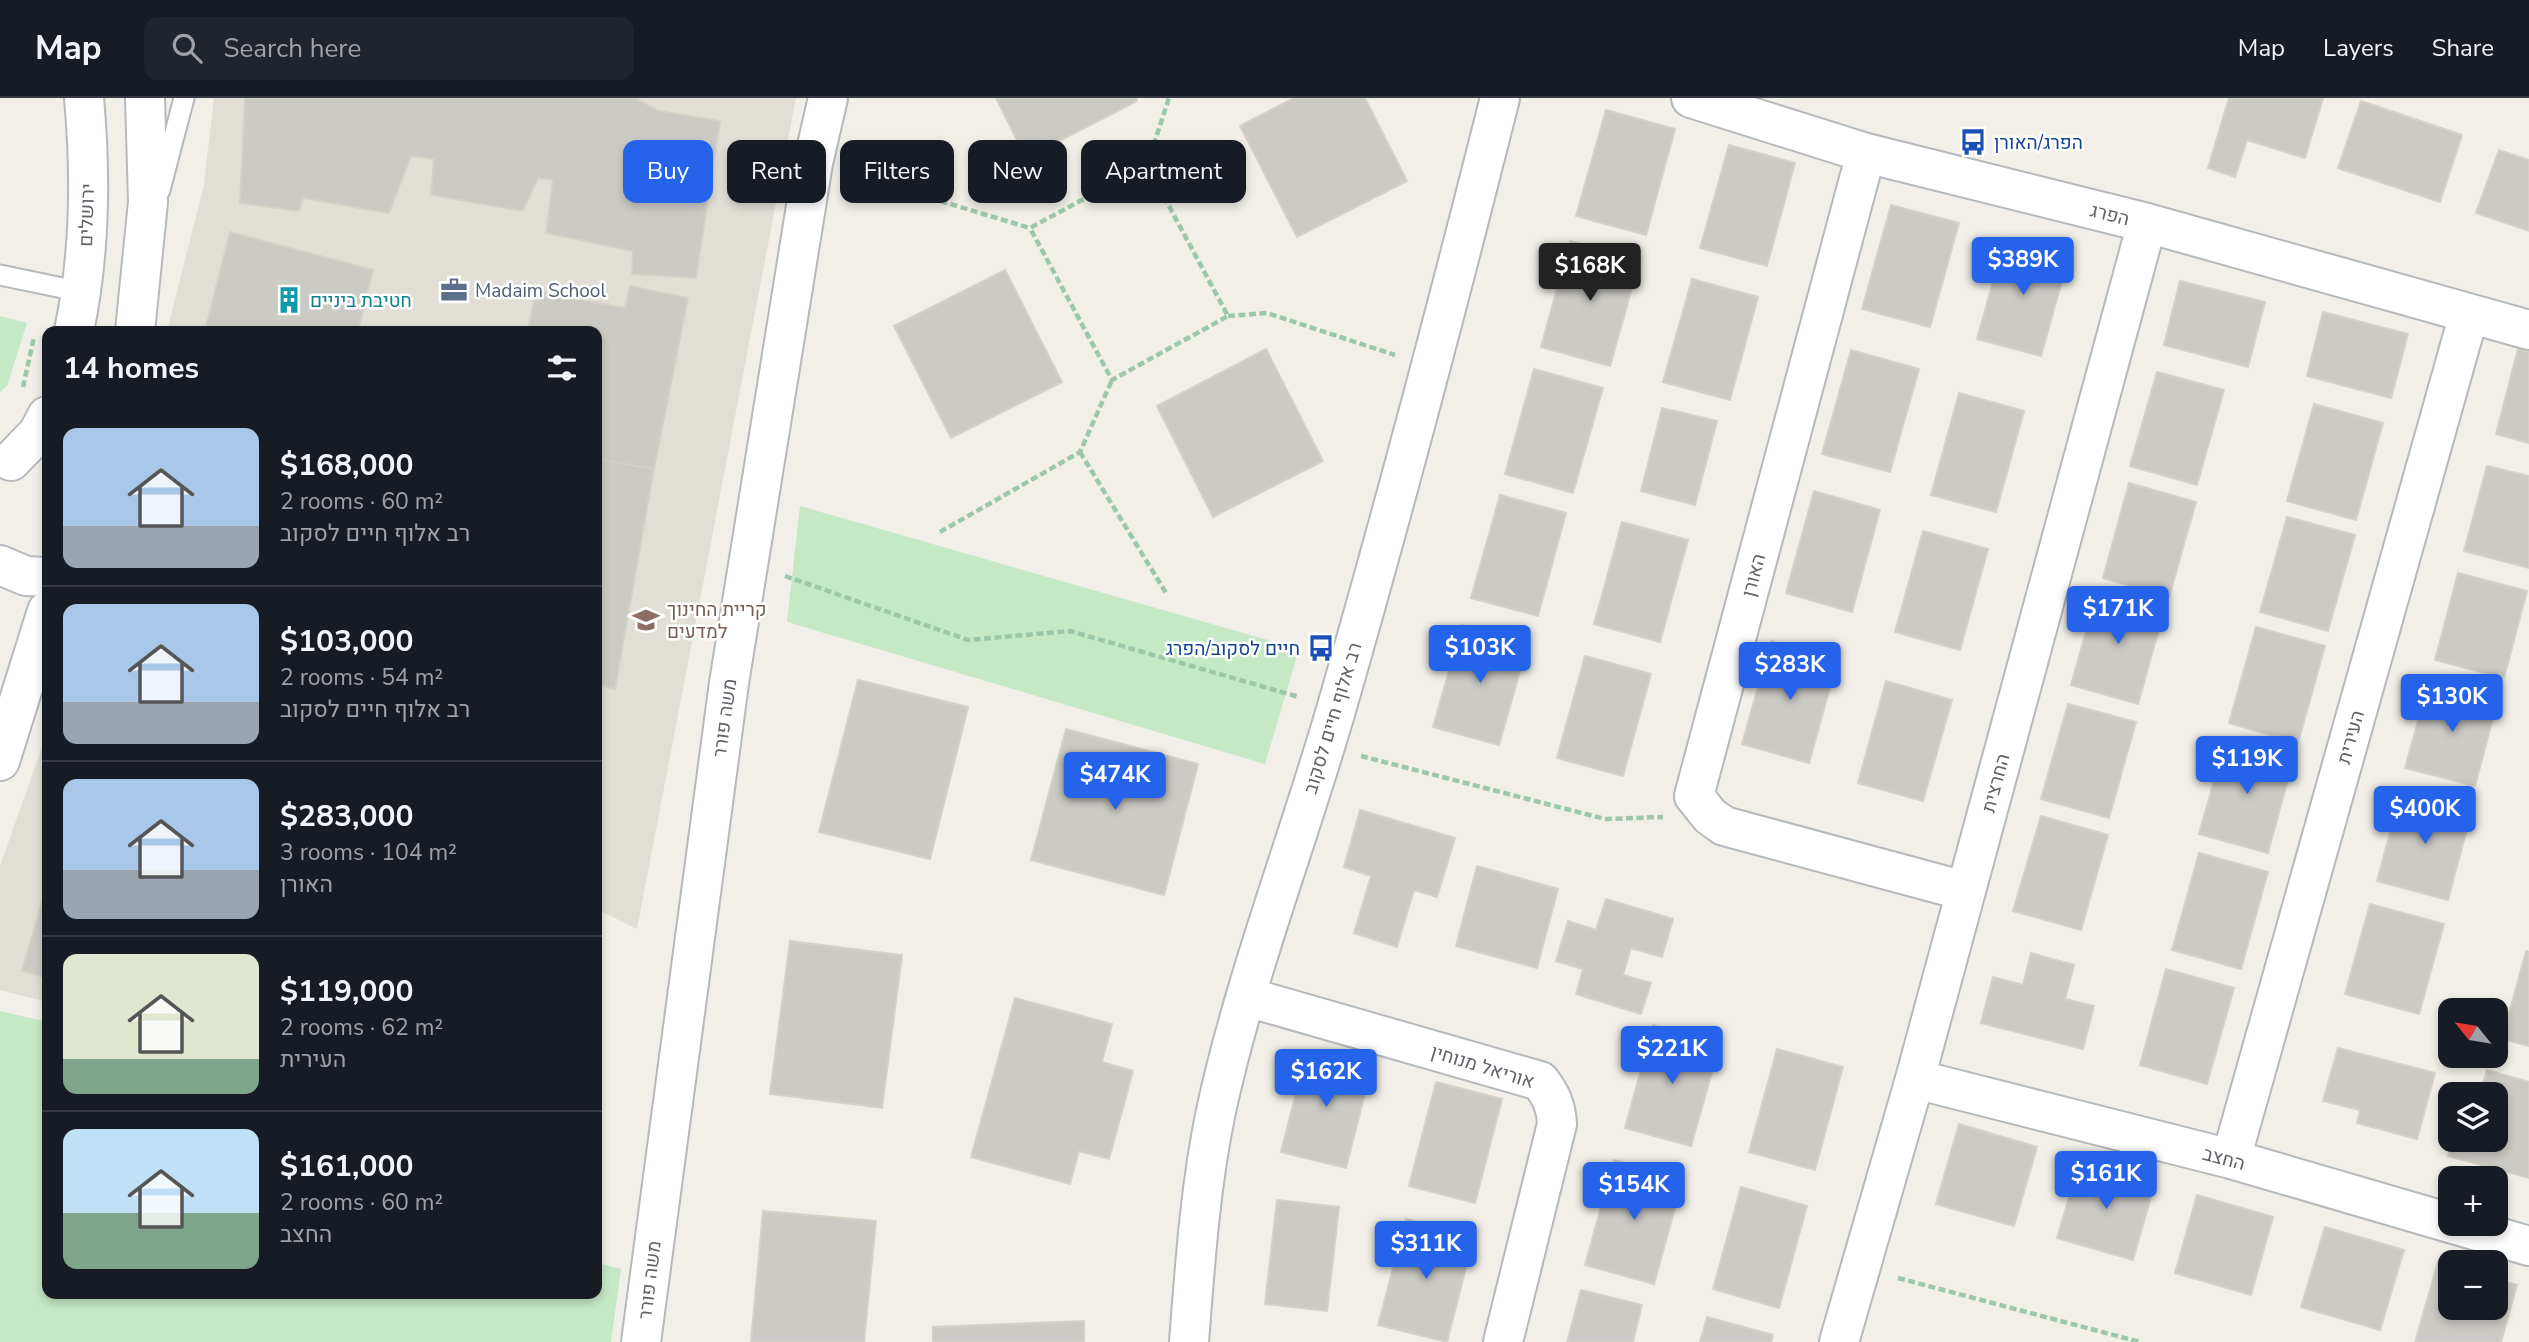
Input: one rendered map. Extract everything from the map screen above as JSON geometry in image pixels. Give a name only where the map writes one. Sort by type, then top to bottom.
[{"type":"street","name":"ירושלים","points":[[75,326],[82,292],[88,160],[84,98]]},
{"type":"street","points":[[136,326],[148,202],[145,98]]},
{"type":"street","name":"משה פורר","points":[[818,140],[828,98]]},
{"type":"street","name":"רב אלוף חיים לסקוב","points":[[1189,1342],[1205,1173],[1217,1109],[1247,998],[1323,746],[1337,708],[1432,368],[1500,98]]},
{"type":"street","name":"הפרג","points":[[1692,98],[1866,153],[2147,223],[2529,330]]},
{"type":"street","name":"האורן","points":[[1710,816],[1694,796],[1866,153]]},
{"type":"street","name":"משה פורר","points":[[641,1342],[692,951],[748,564],[807,203]]},
{"type":"street","name":"החרצית","points":[[1839,1342],[1915,1079],[2147,223]]},
{"type":"street","name":"העירית","points":[[2231,1159],[2469,314]]},
{"type":"street","points":[[19,462],[42,425]]},
{"type":"street","points":[[0,565],[26,576],[42,577]]},
{"type":"street","points":[[0,761],[42,627]]},
{"type":"street","points":[[1710,816],[1724,826],[1965,891]]},
{"type":"street","name":"אוריאל מנוחין","points":[[1247,998],[1540,1081],[1549,1093],[1555,1105],[1557,1124],[1503,1342]]},
{"type":"street","name":"החצב","points":[[1915,1079],[2231,1159],[2438,1219]]},
{"type":"street","name":"החצב","points":[[2495,1236],[2529,1246]]},
{"type":"lane","points":[[145,249],[184,98]]},
{"type":"lane","points":[[0,275],[82,292]]},
{"type":"path","points":[[1155,140],[1168,98]]},
{"type":"path","points":[[826,167],[1030,228],[1081,201]]},
{"type":"path","points":[[1167,203],[1228,316]]},
{"type":"path","points":[[1030,228],[1112,380]]},
{"type":"path","points":[[940,532],[1080,452],[1112,380],[1228,316],[1267,313],[1432,368]]},
{"type":"path","points":[[1080,452],[1166,593]]},
{"type":"path","points":[[748,564],[968,640],[1070,631],[1337,708]]},
{"type":"path","points":[[1323,746],[1605,818],[1710,816]]},
{"type":"path","points":[[1860,1268],[2140,1342]]},
{"type":"shaded area","name":"קריית החינוך למדעים","points":[[214,98],[796,98],[788,140],[727,140],[727,203],[776,203],[637,929],[602,912],[602,326],[168,326],[204,185]]},
{"type":"shaded area","points":[[42,747],[42,1001],[0,990],[0,866]]},
{"type":"green space","points":[[0,316],[27,323],[7,386],[0,392]]},
{"type":"green space","points":[[800,506],[1299,649],[1265,764],[787,622]]},
{"type":"green space","points":[[0,1011],[42,1021],[42,1299],[602,1299],[602,1264],[621,1269],[611,1342],[0,1342]]},
{"type":"building","points":[[245,98],[635,98],[659,111],[720,121],[713,167],[713,140],[623,140],[623,203],[707,203],[696,278],[632,274],[633,251],[546,233],[553,180],[538,178],[523,211],[431,195],[434,159],[411,156],[389,213],[303,198],[299,211],[240,203]]},
{"type":"building","points":[[996,98],[1136,98],[1137,101],[1061,140],[1017,140]]},
{"type":"building","points":[[1294,98],[1365,98],[1407,181],[1297,237],[1240,126]]},
{"type":"building","points":[[2229,98],[2323,98],[2305,158],[2247,140],[2235,177],[2208,168]]},
{"type":"building","points":[[2361,101],[2462,135],[2440,202],[2338,168]]},
{"type":"building","points":[[1606,110],[1675,129],[1646,235],[1576,216]]},
{"type":"building","points":[[1729,145],[1795,163],[1767,266],[1700,248]]},
{"type":"building","points":[[2499,150],[2529,160],[2529,231],[2476,213]]},
{"type":"building","points":[[1891,205],[1959,223],[1930,327],[1862,309]]},
{"type":"building","name":"חטיבת ביניים","points":[[230,232],[373,270],[359,326],[206,326]]},
{"type":"building","points":[[2005,238],[2069,256],[2041,356],[1977,339]]},
{"type":"building","points":[[1570,241],[1640,260],[1610,366],[1541,347]]},
{"type":"building","points":[[1005,270],[1062,382],[951,438],[894,326]]},
{"type":"building","points":[[1692,279],[1758,297],[1730,400],[1663,382]]},
{"type":"building","points":[[2180,281],[2265,302],[2248,367],[2164,345]]},
{"type":"building","points":[[630,286],[688,298],[654,469],[602,460],[602,326],[529,326],[536,291],[625,308]]},
{"type":"building","points":[[2323,312],[2408,334],[2391,398],[2307,376]]},
{"type":"building","points":[[1266,349],[1323,461],[1213,517],[1157,406]]},
{"type":"building","points":[[2518,349],[2529,352],[2529,443],[2496,434]]},
{"type":"building","points":[[1851,350],[1919,369],[1890,472],[1822,454]]},
{"type":"building","points":[[1534,369],[1603,388],[1573,493],[1505,474]]},
{"type":"building","points":[[2157,372],[2224,390],[2197,485],[2130,466]]},
{"type":"building","points":[[1959,393],[2024,411],[1996,512],[1931,495]]},
{"type":"building","points":[[2314,404],[2383,423],[2356,520],[2287,501]]},
{"type":"building","points":[[1662,408],[1717,421],[1695,505],[1641,491]]},
{"type":"building","points":[[602,460],[654,469],[615,689],[602,686]]},
{"type":"building","points":[[2487,466],[2529,476],[2529,568],[2464,551]]},
{"type":"building","points":[[2129,483],[2196,502],[2169,597],[2103,578]]},
{"type":"building","points":[[1814,491],[1880,510],[1852,612],[1786,593]]},
{"type":"building","points":[[1500,495],[1566,513],[1538,616],[1471,598]]},
{"type":"building","points":[[2287,517],[2355,535],[2328,631],[2260,612]]},
{"type":"building","points":[[1622,522],[1688,540],[1660,642],[1594,624]]},
{"type":"building","points":[[1923,531],[1988,549],[1960,650],[1895,632]]},
{"type":"building","points":[[2458,573],[2527,591],[2504,678],[2435,660]]},
{"type":"building","points":[[2098,589],[2165,608],[2138,704],[2071,685]]},
{"type":"building","points":[[1462,625],[1528,643],[1499,745],[1433,727]]},
{"type":"building","points":[[2256,627],[2325,646],[2298,743],[2229,723]]},
{"type":"building","points":[[1771,641],[1838,659],[1809,763],[1742,744]]},
{"type":"building","points":[[1585,656],[1651,674],[1623,776],[1557,758]]},
{"type":"building","points":[[858,680],[968,707],[930,859],[819,832]]},
{"type":"building","points":[[1886,681],[1952,700],[1923,801],[1858,783]]},
{"type":"building","points":[[2429,681],[2498,699],[2475,786],[2405,768]]},
{"type":"building","points":[[2068,704],[2136,722],[2109,818],[2041,799]]},
{"type":"building","points":[[1066,729],[1198,764],[1164,895],[1031,860]]},
{"type":"building","points":[[2226,738],[2294,757],[2268,853],[2199,834]]},
{"type":"building","points":[[2401,792],[2472,810],[2448,900],[2377,881]]},
{"type":"building","points":[[1360,810],[1455,838],[1437,897],[1414,890],[1397,947],[1354,933],[1371,876],[1344,867]]},
{"type":"building","points":[[2041,816],[2108,835],[2081,930],[2013,911]]},
{"type":"building","points":[[2199,853],[2268,872],[2241,969],[2172,950]]},
{"type":"building","points":[[1477,866],[1558,889],[1537,968],[1456,946]]},
{"type":"building","points":[[1606,899],[1673,919],[1662,957],[1631,948],[1623,975],[1651,983],[1641,1014],[1576,994],[1583,969],[1556,961],[1568,921],[1596,930]]},
{"type":"building","points":[[42,901],[42,977],[22,971]]},
{"type":"building","points":[[2370,904],[2444,924],[2419,1014],[2345,994]]},
{"type":"building","points":[[790,941],[902,955],[882,1108],[770,1094]]},
{"type":"building","points":[[2526,951],[2529,952],[2529,1046],[2508,1041],[2508,1017]]},
{"type":"building","points":[[2031,953],[2074,965],[2065,999],[2094,1006],[2083,1049],[1981,1023],[1993,977],[2023,985]]},
{"type":"building","points":[[2166,969],[2234,988],[2207,1084],[2140,1065]]},
{"type":"building","points":[[1015,998],[1112,1024],[1102,1062],[1133,1071],[1109,1159],[1079,1151],[1070,1184],[971,1157]]},
{"type":"building","points":[[1653,1025],[1720,1044],[1691,1146],[1625,1128]]},
{"type":"building","points":[[2338,1048],[2435,1073],[2417,1139],[2357,1123],[2360,1110],[2323,1101]]},
{"type":"building","points":[[1777,1049],[1843,1067],[1815,1170],[1749,1152]]},
{"type":"building","points":[[1307,1050],[1372,1066],[1346,1168],[1281,1152]]},
{"type":"building","points":[[2487,1070],[2529,1082],[2529,1178],[2508,1172],[2508,1166],[2485,1166],[2448,1156],[2449,1152],[2508,1152],[2508,1082],[2484,1082]]},
{"type":"building","points":[[1436,1082],[1502,1099],[1475,1203],[1409,1186]]},
{"type":"building","points":[[1959,1124],[2037,1147],[2014,1226],[1936,1204]]},
{"type":"building","points":[[1614,1160],[1683,1179],[1654,1284],[1585,1265]]},
{"type":"building","points":[[2080,1161],[2155,1183],[2133,1260],[2057,1238]]},
{"type":"building","points":[[1741,1187],[1807,1206],[1779,1308],[1713,1289]]},
{"type":"building","points":[[2197,1195],[2273,1217],[2251,1295],[2175,1273]]},
{"type":"building","points":[[1277,1200],[1339,1207],[1327,1311],[1265,1304]]},
{"type":"building","points":[[763,1211],[876,1221],[864,1342],[751,1342]]},
{"type":"building","points":[[1406,1219],[1474,1236],[1447,1342],[1378,1325]]},
{"type":"building","points":[[2325,1227],[2404,1250],[2380,1330],[2301,1307]]},
{"type":"building","points":[[2438,1262],[2438,1320],[2507,1320],[2501,1342],[2415,1342]]},
{"type":"building","points":[[2508,1282],[2517,1285],[2508,1317]]},
{"type":"building","points":[[1581,1290],[1642,1305],[1633,1342],[1567,1342]]},
{"type":"building","points":[[1707,1317],[1773,1335],[1771,1342],[1700,1342]]},
{"type":"building","points":[[1084,1321],[1084,1342],[933,1342],[933,1327]]},
{"type":"place","name":"הפרג/האורן","points":[[1973,142]]},
{"type":"place","name":"Madaim School","points":[[454,290]]},
{"type":"place","name":"חטיבת ביניים","points":[[289,300]]},
{"type":"place","name":"קריית החינוך למדעים","points":[[646,620]]},
{"type":"place","name":"חיים לסקוב/הפרג","points":[[1321,648]]}]
